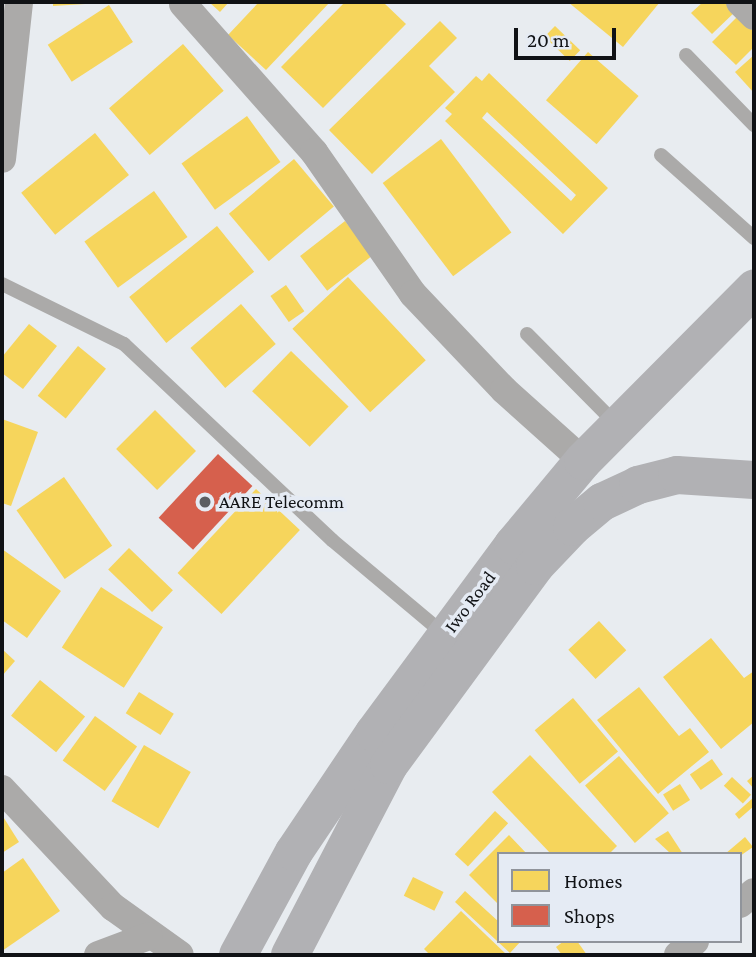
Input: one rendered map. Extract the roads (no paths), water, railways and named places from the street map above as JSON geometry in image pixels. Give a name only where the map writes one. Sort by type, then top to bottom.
[{"type":"highway","name":"Iwo Road","points":[[238,955],[294,852],[445,635],[583,461],[754,289]]},
{"type":"highway","name":"Iwo Road","points":[[290,955],[389,765],[535,565],[572,527],[602,502],[638,485],[677,475],[754,480]]},
{"type":"street","points":[[2,159],[19,2]]},
{"type":"street","points":[[740,2],[754,16]]},
{"type":"street","points":[[183,4],[314,152],[413,294],[504,390],[583,461]]},
{"type":"street","points":[[2,789],[113,907],[149,936],[180,955]]},
{"type":"street","points":[[98,955],[149,936]]},
{"type":"street","points":[[678,955],[693,943]]},
{"type":"lane","points":[[687,55],[754,125]]},
{"type":"lane","points":[[661,155],[754,238]]},
{"type":"lane","points":[[2,284],[124,344],[332,540],[445,635]]},
{"type":"lane","points":[[527,334],[618,426]]},
{"type":"place","name":"AARE Telecomm","points":[[205,502]]}]
